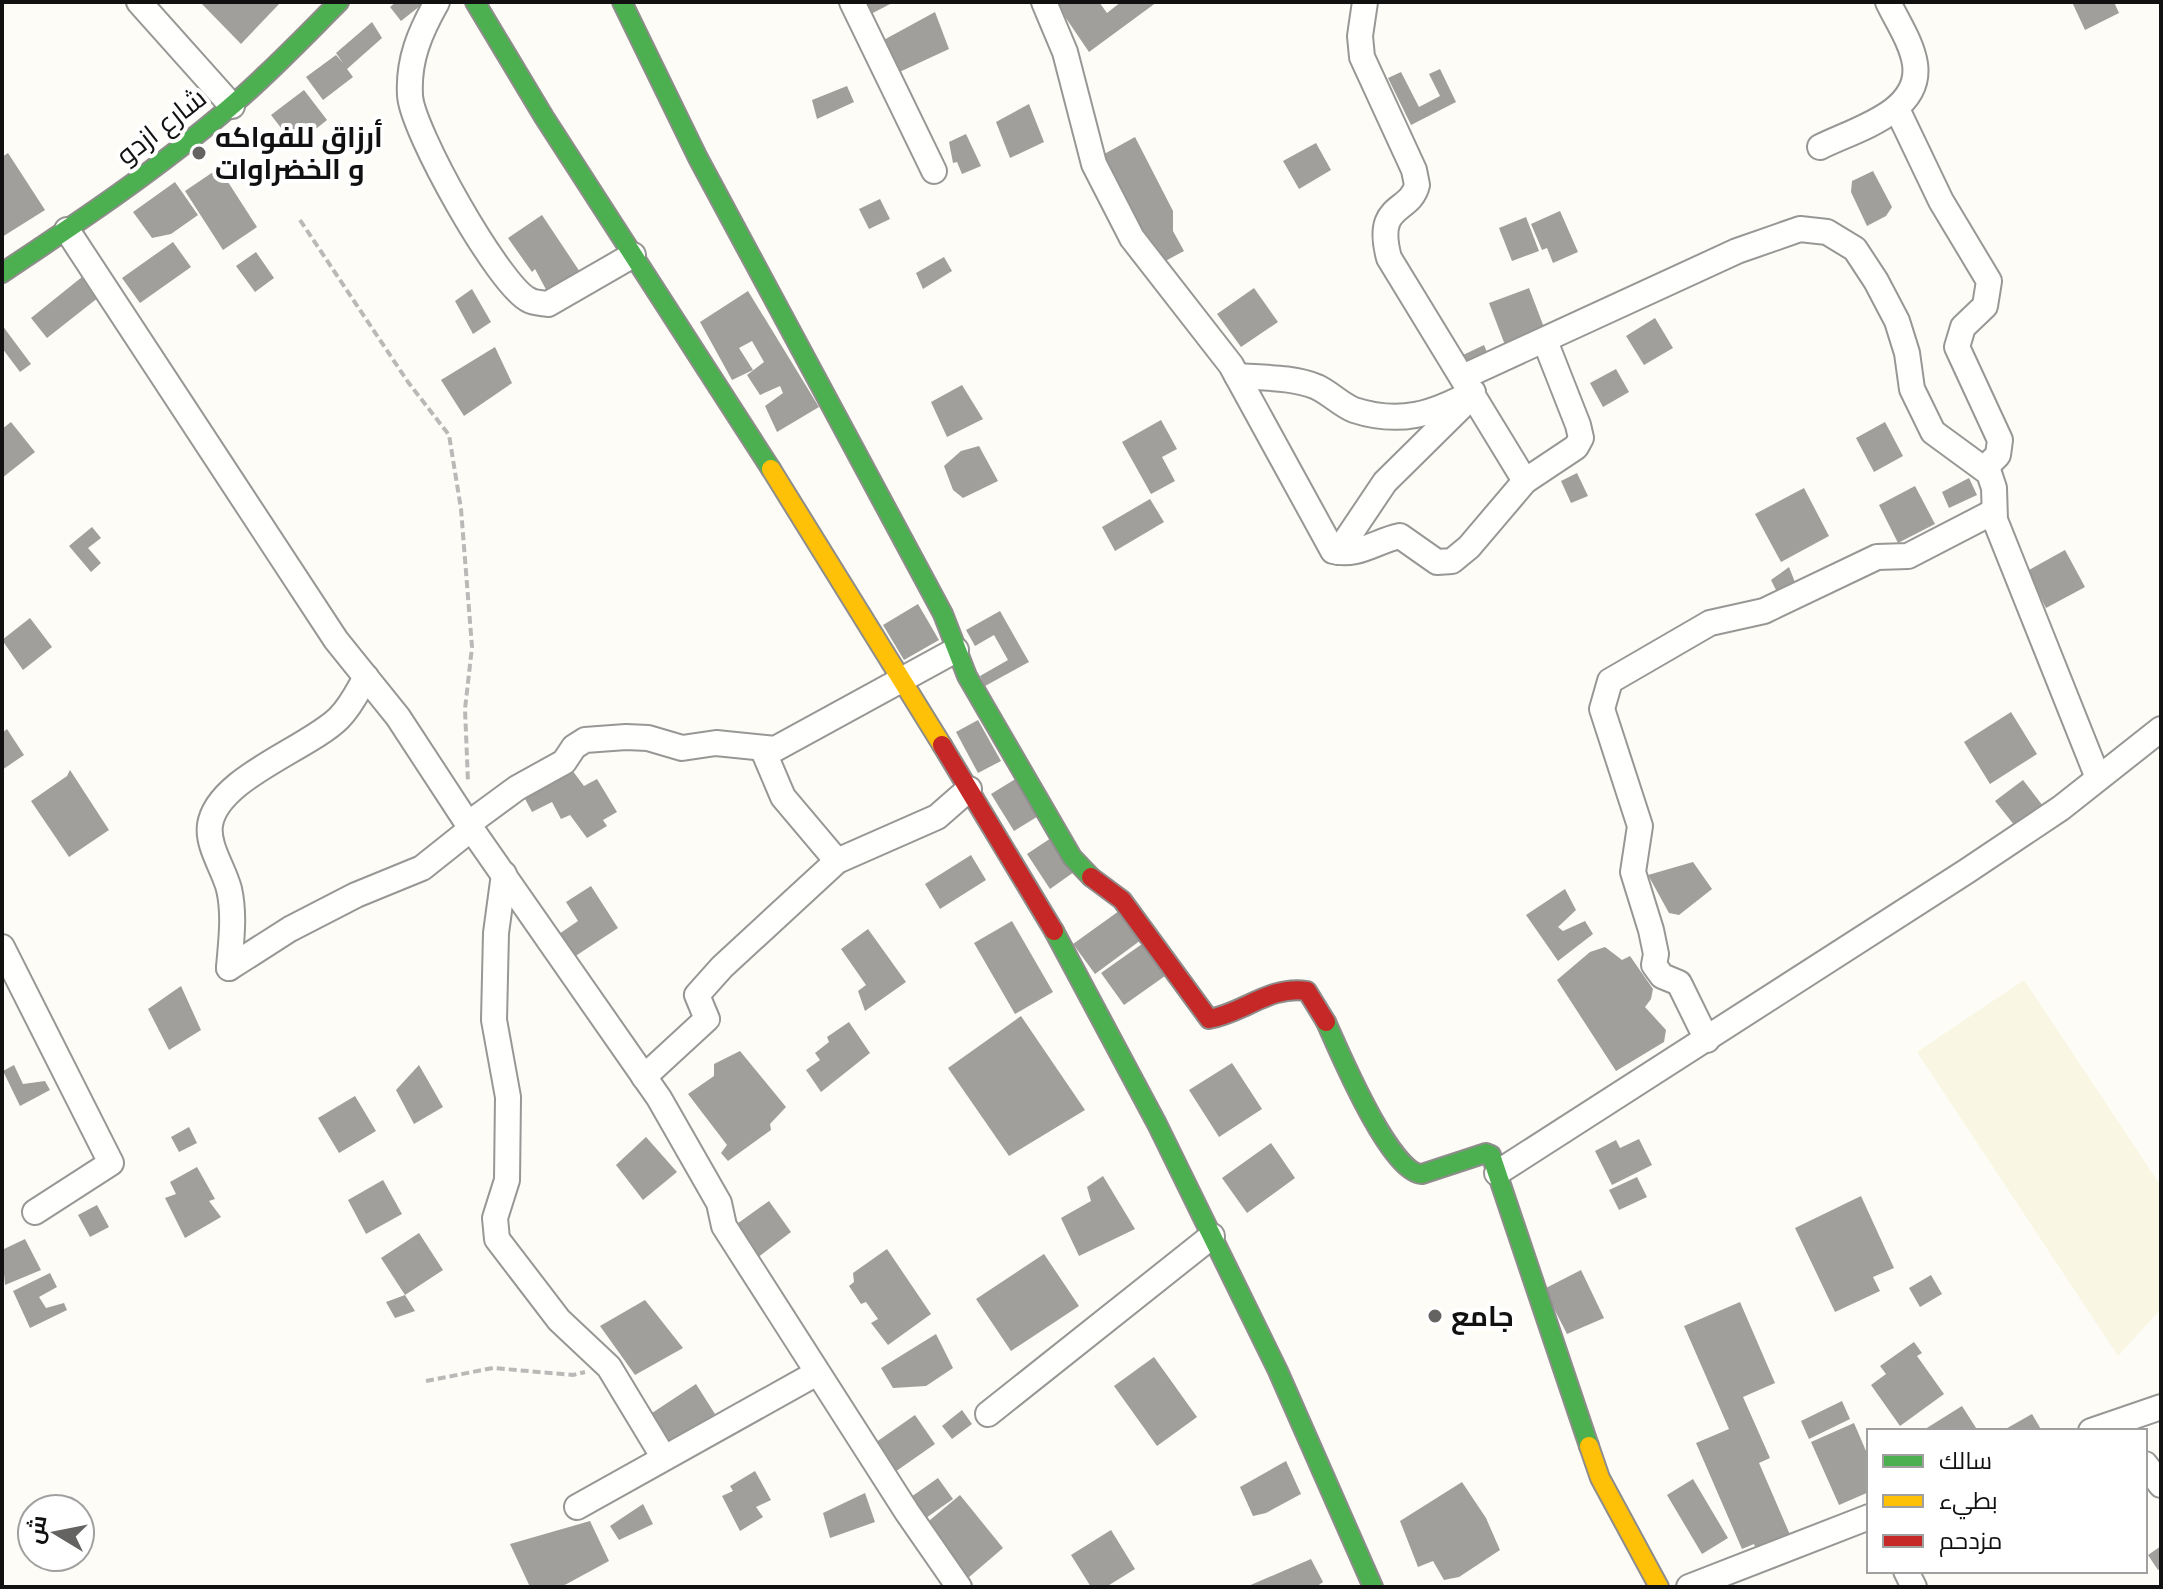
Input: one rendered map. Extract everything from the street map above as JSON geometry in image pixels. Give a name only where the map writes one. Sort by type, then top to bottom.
[{"type":"street","points":[[139,2],[232,106]]},
{"type":"street","name":"شارع ازدو","points":[[2,273],[142,178],[232,106],[339,2]]},
{"type":"street","points":[[437,2],[411,61],[410,98],[437,168],[507,279],[528,300],[548,304],[633,255]]},
{"type":"street","points":[[475,2],[633,255],[698,351],[1061,942],[1278,1371],[1373,1587]]},
{"type":"street","points":[[622,2],[698,158],[943,614],[967,676],[1072,857],[1129,909],[1200,1011],[1209,1019],[1222,1018],[1282,987],[1307,991],[1317,1003],[1358,1089],[1403,1166],[1413,1174],[1424,1174],[1489,1152],[1600,1478],[1659,1587]]},
{"type":"street","points":[[852,2],[934,171]]},
{"type":"street","points":[[1044,2],[1065,52],[1094,164],[1132,238],[1171,291],[1207,332],[1237,376],[1333,551],[1364,550],[1382,540],[1400,536],[1437,562],[1452,561],[1469,547],[1525,481],[1576,447],[1581,438],[1545,341]]},
{"type":"street","points":[[1365,2],[1360,36],[1362,57],[1414,170],[1417,185],[1409,198],[1394,209],[1386,225],[1385,243],[1389,258],[1525,481]]},
{"type":"street","points":[[1820,147],[1897,109],[1908,97],[1915,66],[1888,2]]},
{"type":"street","points":[[1897,109],[1941,201],[1989,281],[1985,306],[1963,327],[1957,347],[2000,440],[1998,455],[1985,468]]},
{"type":"street","points":[[1237,376],[1284,379],[1318,387],[1353,409],[1397,418],[1436,412],[1468,385],[1545,341],[1737,251],[1787,232],[1814,229],[1827,232],[1855,249],[1876,281],[1897,321],[1907,353],[1912,389],[1933,432],[1947,446],[1985,468],[1994,488],[1993,512],[2098,778]]},
{"type":"street","points":[[67,230],[336,640],[398,717],[470,827],[644,1077],[691,1149],[719,1203],[724,1226],[959,1587]]},
{"type":"street","points":[[1338,552],[1385,482],[1453,419],[1468,385]]},
{"type":"street","points":[[1707,1040],[1679,983],[1662,976],[1654,965],[1656,954],[1651,930],[1633,872],[1640,826],[1602,709],[1610,681],[1710,623],[1764,611],[1877,557],[1908,556],[1993,512]]},
{"type":"street","points":[[366,677],[339,718],[258,771],[219,802],[210,826],[216,855],[229,888],[232,915],[229,968],[342,902],[422,868],[517,788],[564,762],[574,747],[585,740],[648,738],[682,748],[716,743],[763,750],[788,745],[956,650]]},
{"type":"street","points":[[1497,1173],[1967,871],[2161,729]]},
{"type":"street","points":[[763,750],[783,797],[837,861]]},
{"type":"street","points":[[644,1077],[707,1019],[697,995],[722,967],[837,861],[937,817],[969,789]]},
{"type":"street","points":[[504,874],[496,933],[494,1020],[508,1097],[507,1180],[495,1218],[497,1239],[559,1320],[609,1367],[664,1458]]},
{"type":"street","points":[[2,947],[111,1163],[35,1212]]},
{"type":"street","points":[[988,1414],[1212,1236]]},
{"type":"street","points":[[577,1507],[817,1373]]},
{"type":"street","points":[[2117,1426],[2161,1407]]},
{"type":"street","points":[[2147,1467],[2161,1485]]},
{"type":"street","points":[[1689,1587],[1867,1518]]},
{"type":"path","points":[[300,220],[408,382],[449,435],[461,509],[472,647],[465,709],[468,786]]},
{"type":"path","points":[[426,1381],[493,1368],[573,1375],[609,1367]]},
{"type":"shaded area","points":[[2024,980],[2161,1186],[2161,1309],[2118,1356],[1917,1052]]},
{"type":"building","points":[[200,2],[281,2],[241,44]]},
{"type":"building","points":[[396,2],[425,2],[401,21],[390,7]]},
{"type":"building","points":[[861,2],[894,2],[867,16]]},
{"type":"building","points":[[1055,2],[1099,2],[1107,13],[1121,2],[1157,2],[1089,52]]},
{"type":"building","points":[[2072,2],[2114,2],[2119,13],[2085,30]]},
{"type":"building","points":[[935,12],[949,49],[893,75],[880,42]]},
{"type":"building","points":[[372,22],[382,38],[347,69],[353,77],[323,100],[306,77],[336,55],[343,63],[336,53]]},
{"type":"building","points":[[1440,69],[1456,102],[1411,125],[1388,78],[1401,72],[1419,107],[1440,96],[1429,74]]},
{"type":"building","points":[[847,86],[854,102],[817,119],[812,100]]},
{"type":"building","points":[[304,90],[327,120],[312,132],[305,123],[288,137],[271,115]]},
{"type":"building","points":[[1029,104],[1044,142],[1010,158],[996,122]]},
{"type":"building","points":[[966,134],[981,166],[962,174],[957,162],[953,163],[949,142]]},
{"type":"building","points":[[1135,137],[1173,211],[1173,231],[1184,251],[1156,266],[1097,158]]},
{"type":"building","points":[[1316,143],[1331,170],[1299,189],[1283,161]]},
{"type":"building","points":[[8,153],[45,210],[2,237],[2,157]]},
{"type":"building","points":[[219,168],[257,227],[223,250],[185,191]]},
{"type":"building","points":[[1873,171],[1892,207],[1886,216],[1867,226],[1851,192],[1852,181]]},
{"type":"building","points":[[175,182],[198,215],[171,234],[152,238],[133,212]]},
{"type":"building","points":[[880,199],[890,219],[869,229],[859,209]]},
{"type":"building","points":[[1560,211],[1578,252],[1553,263],[1547,248],[1542,250],[1531,224]]},
{"type":"building","points":[[542,215],[584,278],[550,297],[535,269],[532,272],[508,238]]},
{"type":"building","points":[[1526,217],[1539,251],[1512,261],[1499,228]]},
{"type":"building","points":[[173,242],[191,267],[140,303],[122,278]]},
{"type":"building","points":[[256,252],[274,278],[255,292],[236,266]]},
{"type":"building","points":[[944,257],[952,271],[923,289],[916,273]]},
{"type":"building","points":[[82,277],[99,297],[47,338],[31,318]]},
{"type":"building","points":[[1254,288],[1278,322],[1241,347],[1217,314]]},
{"type":"building","points":[[1529,288],[1545,330],[1505,345],[1489,303]]},
{"type":"building","points":[[472,289],[491,322],[473,334],[455,301]]},
{"type":"building","points":[[748,291],[819,407],[777,432],[765,406],[783,393],[780,386],[760,395],[747,375],[764,362],[752,341],[739,348],[753,370],[732,380],[700,322]]},
{"type":"building","points":[[1655,318],[1673,348],[1644,365],[1626,336]]},
{"type":"building","points":[[2,325],[31,364],[20,372],[2,348]]},
{"type":"building","points":[[1484,345],[1489,357],[1469,368],[1463,355]]},
{"type":"building","points":[[495,347],[512,383],[464,416],[441,380]]},
{"type":"building","points":[[1616,369],[1629,392],[1603,407],[1590,383]]},
{"type":"building","points":[[962,385],[983,419],[947,437],[931,402]]},
{"type":"building","points":[[1161,420],[1177,449],[1162,457],[1175,481],[1151,494],[1122,442]]},
{"type":"building","points":[[11,422],[35,452],[2,478],[2,429]]},
{"type":"building","points":[[1885,422],[1903,456],[1874,472],[1856,438]]},
{"type":"building","points":[[979,446],[998,481],[963,498],[953,490],[944,466],[961,451]]},
{"type":"building","points":[[1577,473],[1588,496],[1571,503],[1561,481]]},
{"type":"building","points":[[1969,478],[1977,495],[1949,508],[1942,492]]},
{"type":"building","points":[[1915,486],[1935,524],[1898,543],[1879,505]]},
{"type":"building","points":[[1804,488],[1829,536],[1781,562],[1755,514]]},
{"type":"building","points":[[1150,499],[1164,522],[1115,551],[1102,527]]},
{"type":"building","points":[[92,527],[101,538],[88,548],[101,563],[91,572],[69,546]]},
{"type":"building","points":[[2065,550],[2085,587],[2046,608],[2027,571]]},
{"type":"building","points":[[1789,567],[1798,590],[1780,598],[1771,580]]},
{"type":"building","points":[[918,604],[939,640],[904,660],[883,625]]},
{"type":"building","points":[[1000,611],[1029,662],[985,686],[980,676],[1008,660],[994,635],[975,646],[966,630]]},
{"type":"building","points":[[30,618],[52,647],[23,670],[2,640]]},
{"type":"building","points":[[2011,712],[2037,754],[1990,784],[1964,742]]},
{"type":"building","points":[[978,720],[1001,761],[978,773],[956,732]]},
{"type":"building","points":[[7,729],[24,755],[2,770],[2,733]]},
{"type":"building","points":[[70,770],[109,830],[69,857],[31,801],[67,776]]},
{"type":"building","points":[[572,770],[584,786],[597,779],[617,812],[603,820],[607,826],[587,838],[570,815],[561,819],[552,802],[532,812],[523,795]]},
{"type":"building","points":[[1017,778],[1040,815],[1014,831],[991,794]]},
{"type":"building","points":[[2023,780],[2043,806],[2015,826],[1995,801]]},
{"type":"building","points":[[1051,838],[1074,872],[1050,889],[1027,854]]},
{"type":"building","points":[[971,855],[986,880],[940,909],[925,884]]},
{"type":"building","points":[[1693,862],[1712,889],[1679,915],[1669,913],[1648,875]]},
{"type":"building","points":[[591,886],[618,928],[574,957],[559,934],[578,921],[566,902]]},
{"type":"building","points":[[1565,889],[1576,910],[1558,927],[1563,931],[1585,921],[1593,934],[1558,961],[1526,915]]},
{"type":"building","points":[[1119,911],[1141,940],[1095,974],[1073,944]]},
{"type":"building","points":[[1012,921],[1053,992],[1015,1014],[974,943]]},
{"type":"building","points":[[868,929],[906,982],[865,1011],[858,991],[866,985],[841,949]]},
{"type":"building","points":[[1142,944],[1165,976],[1124,1005],[1101,973]]},
{"type":"building","points":[[1605,947],[1622,960],[1630,956],[1653,989],[1645,1007],[1666,1030],[1664,1042],[1616,1071],[1557,980],[1590,952]]},
{"type":"building","points":[[181,986],[201,1030],[169,1050],[148,1009]]},
{"type":"building","points":[[1021,1016],[1085,1110],[1009,1156],[948,1068]]},
{"type":"building","points":[[849,1022],[870,1053],[821,1092],[806,1070],[820,1060],[815,1053],[829,1042],[827,1037]]},
{"type":"building","points":[[740,1051],[786,1107],[770,1124],[771,1130],[728,1161],[721,1153],[727,1145],[688,1094],[714,1076],[714,1064]]},
{"type":"building","points":[[1232,1063],[1262,1109],[1219,1137],[1189,1090]]},
{"type":"building","points":[[14,1065],[23,1084],[45,1081],[50,1090],[20,1106],[3,1071]]},
{"type":"building","points":[[419,1065],[443,1107],[414,1124],[396,1090]]},
{"type":"building","points":[[355,1096],[376,1131],[339,1153],[318,1118]]},
{"type":"building","points":[[189,1127],[197,1143],[179,1152],[171,1137]]},
{"type":"building","points":[[646,1137],[677,1172],[643,1200],[616,1165]]},
{"type":"building","points":[[1639,1139],[1652,1165],[1612,1185],[1595,1151],[1616,1140],[1620,1148]]},
{"type":"building","points":[[1271,1143],[1295,1178],[1247,1213],[1222,1178]]},
{"type":"building","points":[[197,1167],[215,1199],[209,1201],[221,1217],[185,1238],[165,1198],[176,1194],[170,1182]]},
{"type":"building","points":[[1103,1176],[1135,1229],[1079,1256],[1061,1218],[1091,1201],[1087,1187]]},
{"type":"building","points":[[1637,1177],[1647,1197],[1619,1210],[1609,1190]]},
{"type":"building","points":[[383,1180],[402,1214],[366,1234],[348,1200]]},
{"type":"building","points":[[1861,1196],[1894,1268],[1873,1277],[1880,1291],[1835,1312],[1795,1228]]},
{"type":"building","points":[[769,1201],[791,1232],[757,1258],[734,1226]]},
{"type":"building","points":[[97,1205],[109,1227],[90,1237],[78,1215]]},
{"type":"building","points":[[419,1233],[443,1270],[405,1295],[381,1258]]},
{"type":"building","points":[[25,1239],[41,1270],[5,1285],[2,1250]]},
{"type":"building","points":[[887,1249],[931,1314],[888,1345],[871,1323],[878,1319],[866,1302],[861,1304],[849,1286],[854,1282],[853,1273]]},
{"type":"building","points":[[1044,1254],[1079,1306],[1011,1351],[976,1299]]},
{"type":"building","points":[[1581,1270],[1604,1318],[1567,1334],[1544,1289]]},
{"type":"building","points":[[50,1273],[57,1287],[39,1297],[46,1308],[64,1303],[67,1310],[30,1328],[13,1291]]},
{"type":"building","points":[[1931,1275],[1942,1294],[1920,1307],[1909,1288]]},
{"type":"building","points":[[405,1295],[415,1311],[395,1318],[386,1302]]},
{"type":"building","points":[[645,1300],[683,1348],[635,1375],[600,1326]]},
{"type":"building","points":[[1740,1302],[1775,1383],[1743,1397],[1770,1458],[1759,1463],[1791,1537],[1757,1552],[1754,1544],[1742,1549],[1696,1443],[1729,1429],[1684,1326]]},
{"type":"building","points":[[936,1334],[953,1368],[926,1386],[893,1388],[881,1368]]},
{"type":"building","points":[[1914,1342],[1922,1353],[1917,1356],[1944,1394],[1900,1426],[1871,1385],[1886,1374],[1880,1366]]},
{"type":"building","points":[[1154,1357],[1197,1417],[1157,1446],[1114,1386]]},
{"type":"building","points":[[696,1384],[715,1414],[671,1443],[652,1413]]},
{"type":"building","points":[[1842,1401],[1850,1419],[1809,1439],[1801,1421]]},
{"type":"building","points":[[1962,1406],[1977,1429],[1925,1429]]},
{"type":"building","points":[[962,1410],[972,1424],[952,1439],[942,1426]]},
{"type":"building","points":[[2032,1414],[2041,1429],[2006,1429]]},
{"type":"building","points":[[915,1415],[935,1444],[892,1474],[872,1445]]},
{"type":"building","points":[[1854,1423],[1867,1453],[1867,1493],[1839,1505],[1811,1442]]},
{"type":"building","points":[[1286,1461],[1301,1494],[1266,1513],[1253,1516],[1240,1487]]},
{"type":"building","points":[[755,1471],[771,1500],[756,1507],[763,1517],[740,1531],[722,1496],[733,1491],[730,1486]]},
{"type":"building","points":[[938,1478],[953,1499],[926,1518],[911,1497]]},
{"type":"building","points":[[1693,1479],[1728,1538],[1702,1554],[1667,1495]]},
{"type":"building","points":[[1462,1482],[1486,1518],[1500,1550],[1459,1577],[1444,1580],[1433,1561],[1418,1567],[1400,1521]]},
{"type":"building","points":[[865,1493],[875,1522],[830,1538],[823,1513]]},
{"type":"building","points":[[960,1495],[1003,1548],[968,1578],[924,1525]]},
{"type":"building","points":[[643,1504],[653,1524],[619,1540],[610,1526]]},
{"type":"building","points":[[590,1521],[609,1561],[561,1587],[530,1587],[510,1544]]},
{"type":"building","points":[[1111,1530],[1135,1569],[1106,1587],[1091,1587],[1071,1555]]},
{"type":"building","points":[[2161,1546],[2161,1568],[2158,1570],[2148,1555]]},
{"type":"building","points":[[1311,1559],[1323,1582],[1316,1587],[1246,1587]]},
{"type":"traffic: fast","points":[[2,273],[175,152],[258,83],[339,2]]},
{"type":"traffic: fast","points":[[475,2],[544,117],[771,469]]},
{"type":"traffic: fast","points":[[622,2],[698,158],[943,614],[967,676],[1072,857],[1091,877]]},
{"type":"traffic: fast","points":[[1054,931],[1157,1124],[1278,1371],[1373,1587]]},
{"type":"traffic: fast","points":[[1326,1022],[1381,1133],[1409,1168],[1422,1174],[1486,1153],[1491,1155],[1589,1446]]},
{"type":"traffic: slow","points":[[771,469],[942,745]]},
{"type":"traffic: slow","points":[[1589,1446],[1600,1478],[1659,1587]]},
{"type":"traffic: jam","points":[[942,745],[1054,931]]},
{"type":"traffic: jam","points":[[1091,877],[1122,900],[1209,1019],[1294,990],[1307,991],[1326,1022]]},
{"type":"place","name":"أرزاق للفواكه و الخضراوات","points":[[199,153]]},
{"type":"place","name":"جامع","points":[[1435,1316]]}]
